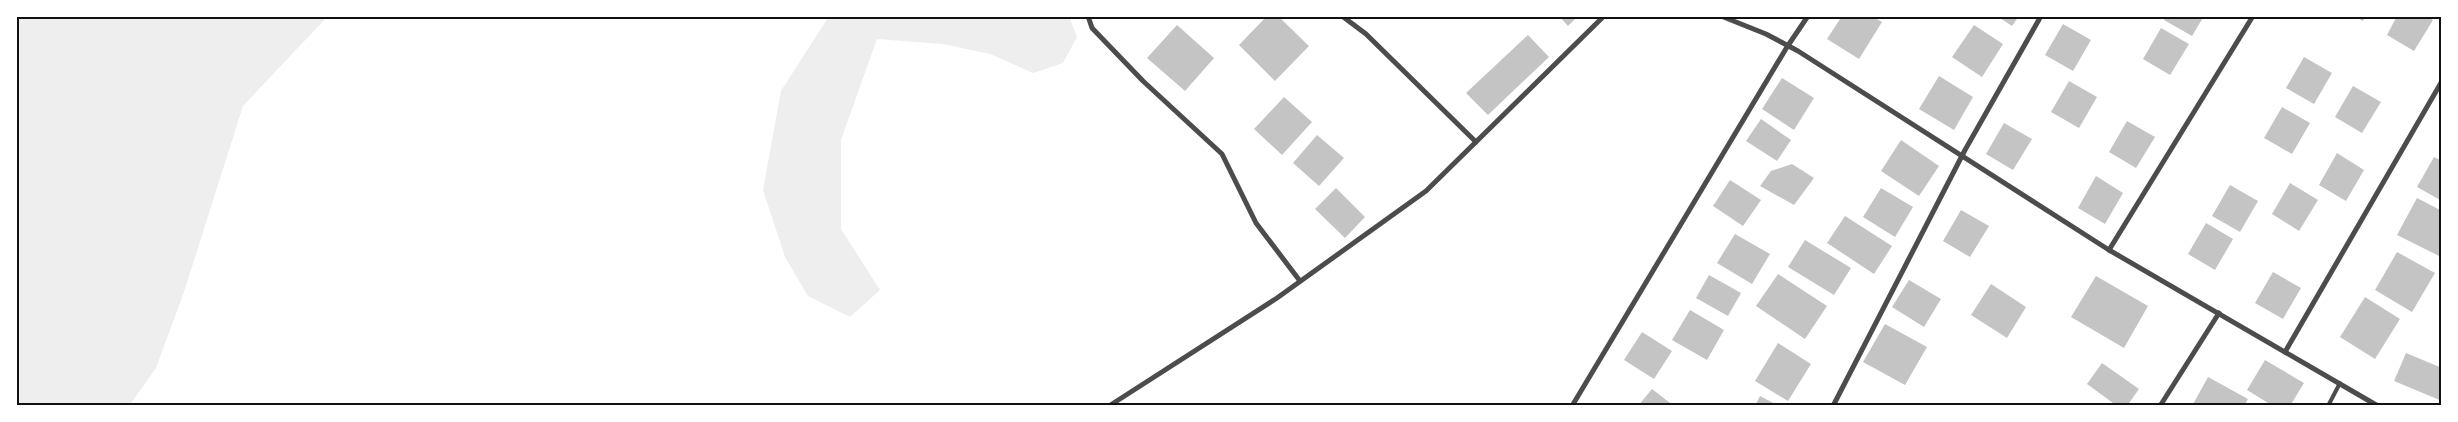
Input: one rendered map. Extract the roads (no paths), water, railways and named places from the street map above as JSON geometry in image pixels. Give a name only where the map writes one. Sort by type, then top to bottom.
[{"type":"street","points":[[1088,16],[1092,28],[1143,81],[1222,154],[1256,223],[1300,281]]},
{"type":"street","points":[[1342,16],[1366,34],[1476,142]]},
{"type":"street","points":[[1109,406],[1300,281],[1426,191],[1604,16]]},
{"type":"street","points":[[1721,16],[1766,34],[1787,47],[1798,51],[2109,250],[2378,406]]},
{"type":"street","points":[[1572,406],[1787,47],[1808,16]]},
{"type":"street","points":[[1833,406],[1961,156],[2041,16]]},
{"type":"street","points":[[2109,250],[2253,16]]},
{"type":"street","points":[[2285,352],[2442,81]]},
{"type":"street","points":[[2160,406],[2219,313]]},
{"type":"lane","points":[[2328,406],[2340,383]]}]
